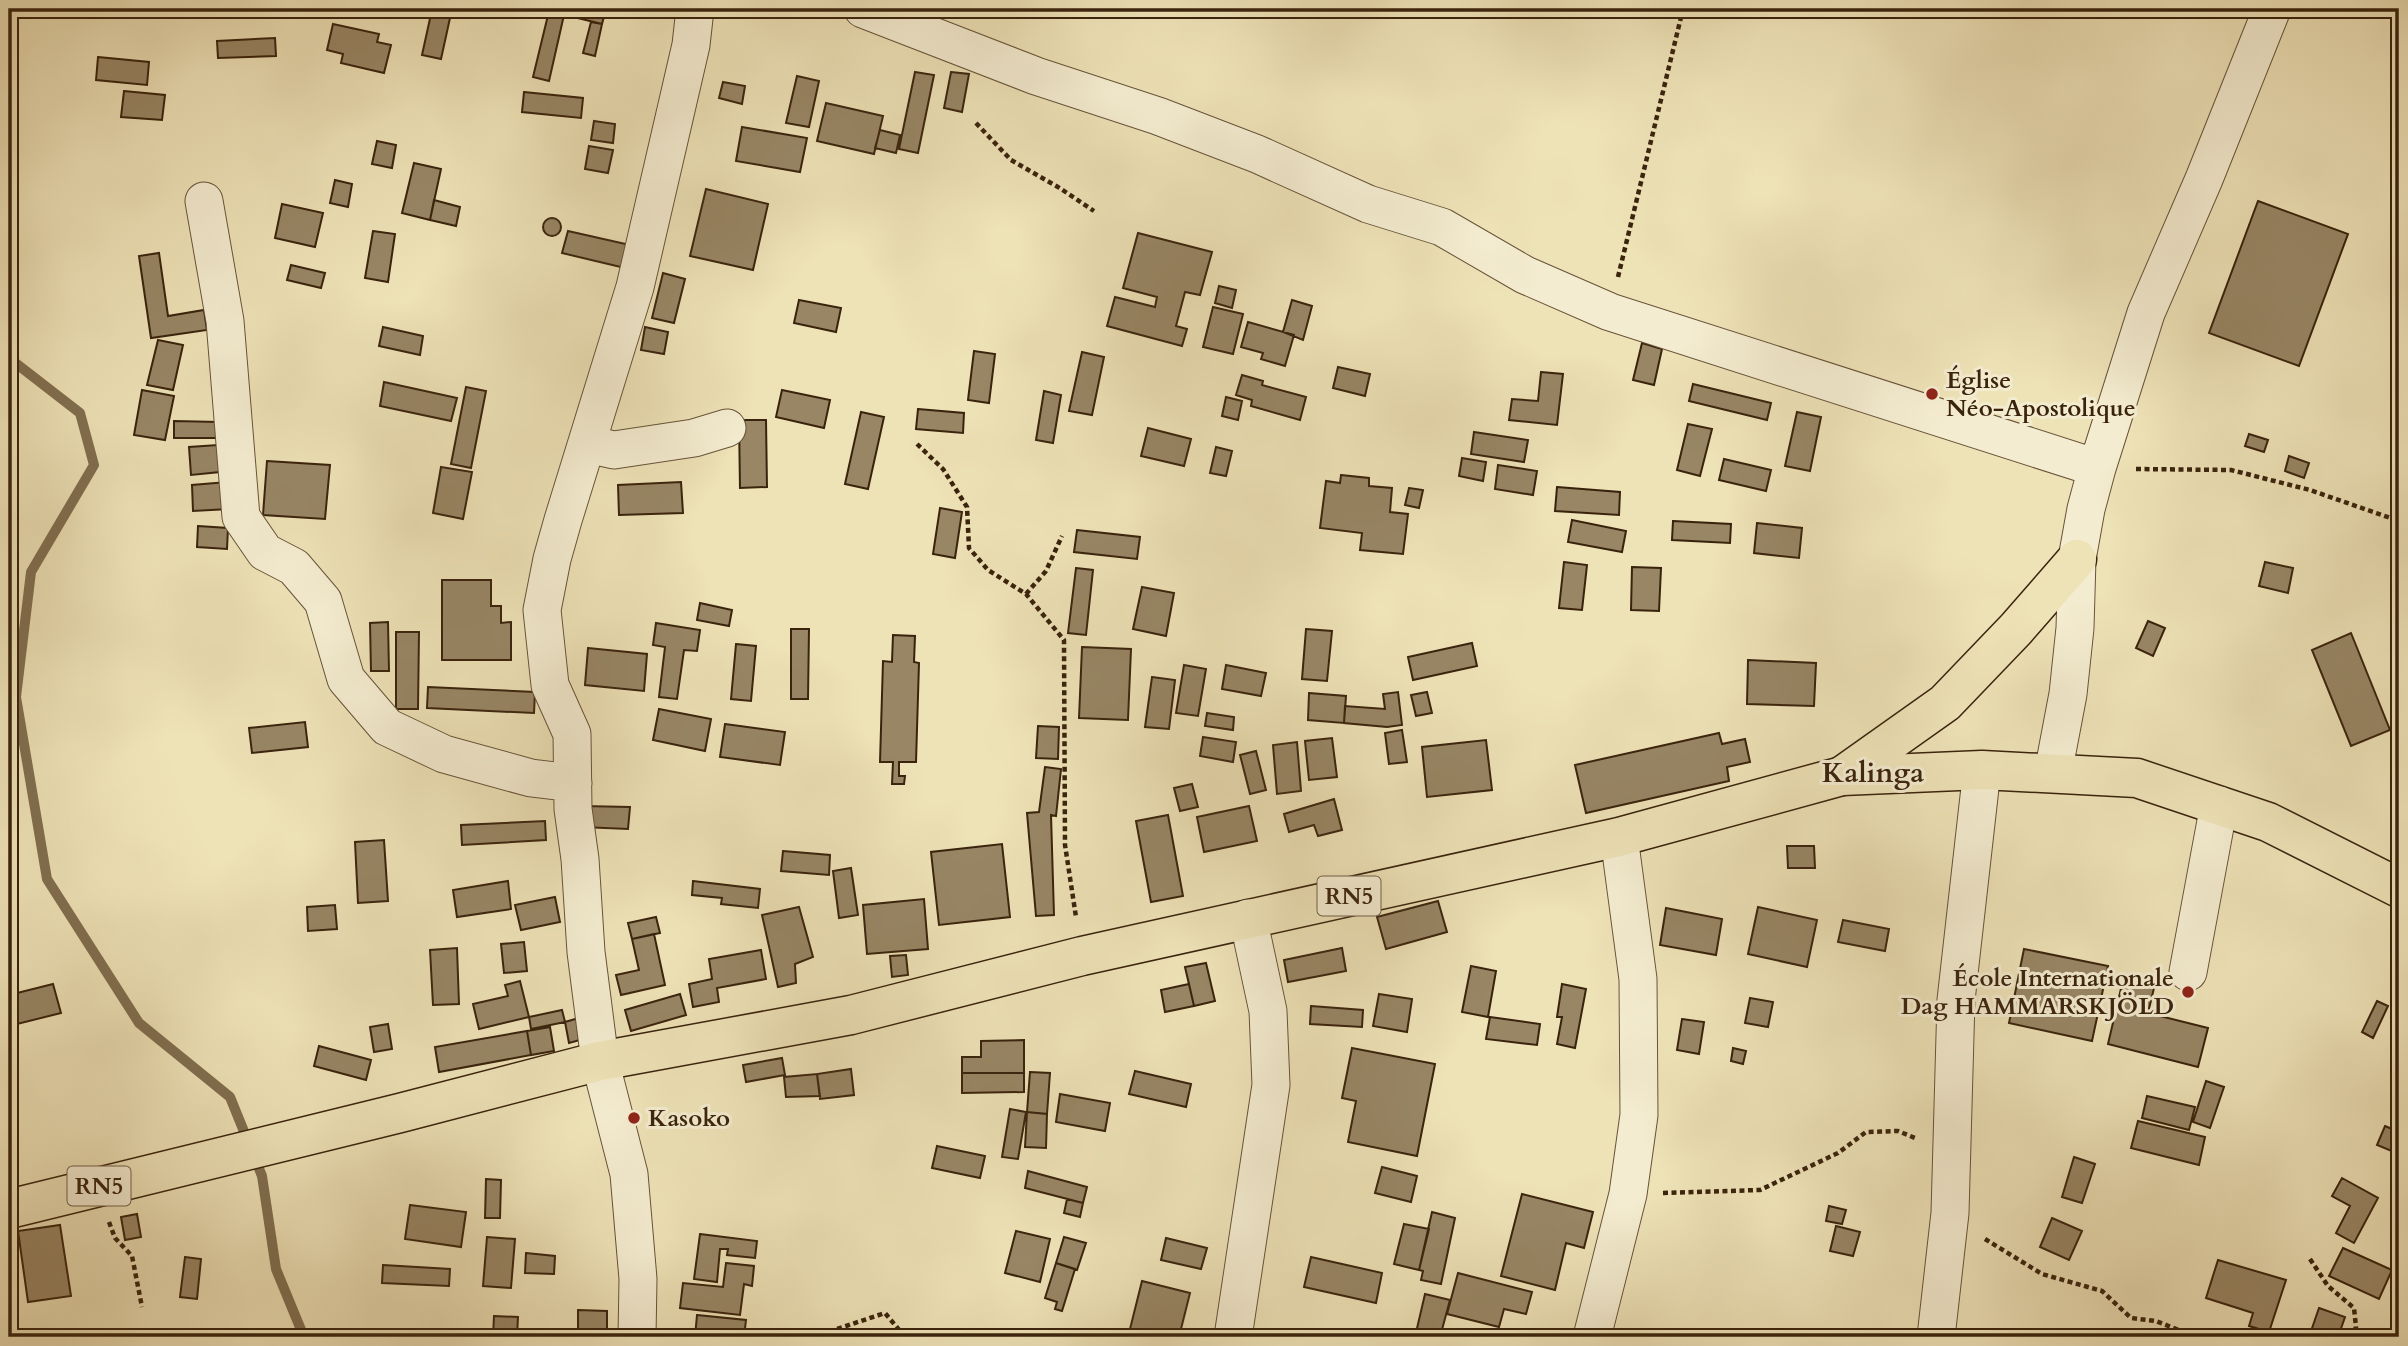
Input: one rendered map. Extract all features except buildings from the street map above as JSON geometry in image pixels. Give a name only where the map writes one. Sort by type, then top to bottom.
[{"type":"main road","points":[[1842,776],[1945,703],[2077,559]]},
{"type":"main road","name":"RN5","points":[[9,1209],[600,1061],[850,1015],[1082,956],[1619,837],[1842,776],[1982,770],[2137,778],[2268,822],[2399,888]]},
{"type":"street","points":[[636,1337],[638,1279],[629,1174],[600,1061],[586,952],[573,783],[572,734],[550,685],[542,610],[552,559],[635,287],[691,45],[695,9]]},
{"type":"street","points":[[863,9],[1036,76],[1171,120],[1257,154],[1368,204],[1442,227],[1525,275],[1609,312],[2097,468]]},
{"type":"street","points":[[2053,773],[2068,694],[2075,628],[2077,559],[2085,509],[2146,313],[2204,179],[2272,9]]},
{"type":"street","points":[[204,201],[225,321],[242,517],[265,552],[294,567],[323,601],[346,679],[387,727],[444,754],[531,778],[573,783]]},
{"type":"street","points":[[587,444],[614,450],[694,438],[727,428]]},
{"type":"street","points":[[1936,1337],[1950,1213],[1956,1000],[1982,770]]},
{"type":"street","points":[[2188,972],[2219,805]]},
{"type":"street","points":[[1592,1337],[1628,1194],[1639,1115],[1638,979],[1619,837]]},
{"type":"street","points":[[1233,1337],[1271,1085],[1268,1011],[1248,918]]},
{"type":"path","points":[[1609,312],[1684,9]]},
{"type":"path","points":[[976,124],[1012,160],[1094,211]]},
{"type":"path","points":[[917,444],[943,469],[967,507],[969,548],[988,570],[1026,594],[1064,640],[1065,845],[1082,956]]},
{"type":"path","points":[[2097,468],[2231,470],[2309,490],[2399,521]]},
{"type":"path","points":[[1026,594],[1045,571],[1062,536]]},
{"type":"path","points":[[1628,1194],[1760,1190],[1838,1153],[1866,1132],[1898,1131],[1952,1152]]},
{"type":"path","points":[[96,1187],[116,1238],[132,1255],[142,1307]]},
{"type":"path","points":[[1950,1213],[1996,1248],[2042,1274],[2102,1291],[2131,1318],[2156,1321],[2196,1337]]},
{"type":"path","points":[[2310,1259],[2328,1286],[2354,1308],[2356,1327],[2352,1337]]},
{"type":"path","points":[[813,1337],[885,1313],[905,1337]]},
{"type":"waterway","points":[[9,358],[80,413],[94,465],[31,572],[16,697],[47,879],[139,1023],[230,1097],[262,1176],[276,1269],[304,1337]]},
{"type":"place","name":"Église Néo-Apostolique","points":[[1932,394]]},
{"type":"place","name":"École Internationale Dag HAMMARSKJÖLD","points":[[2188,992]]},
{"type":"place","name":"Kasoko","points":[[634,1118]]},
{"type":"district","name":"Kalinga","points":[[1873,773]]}]
